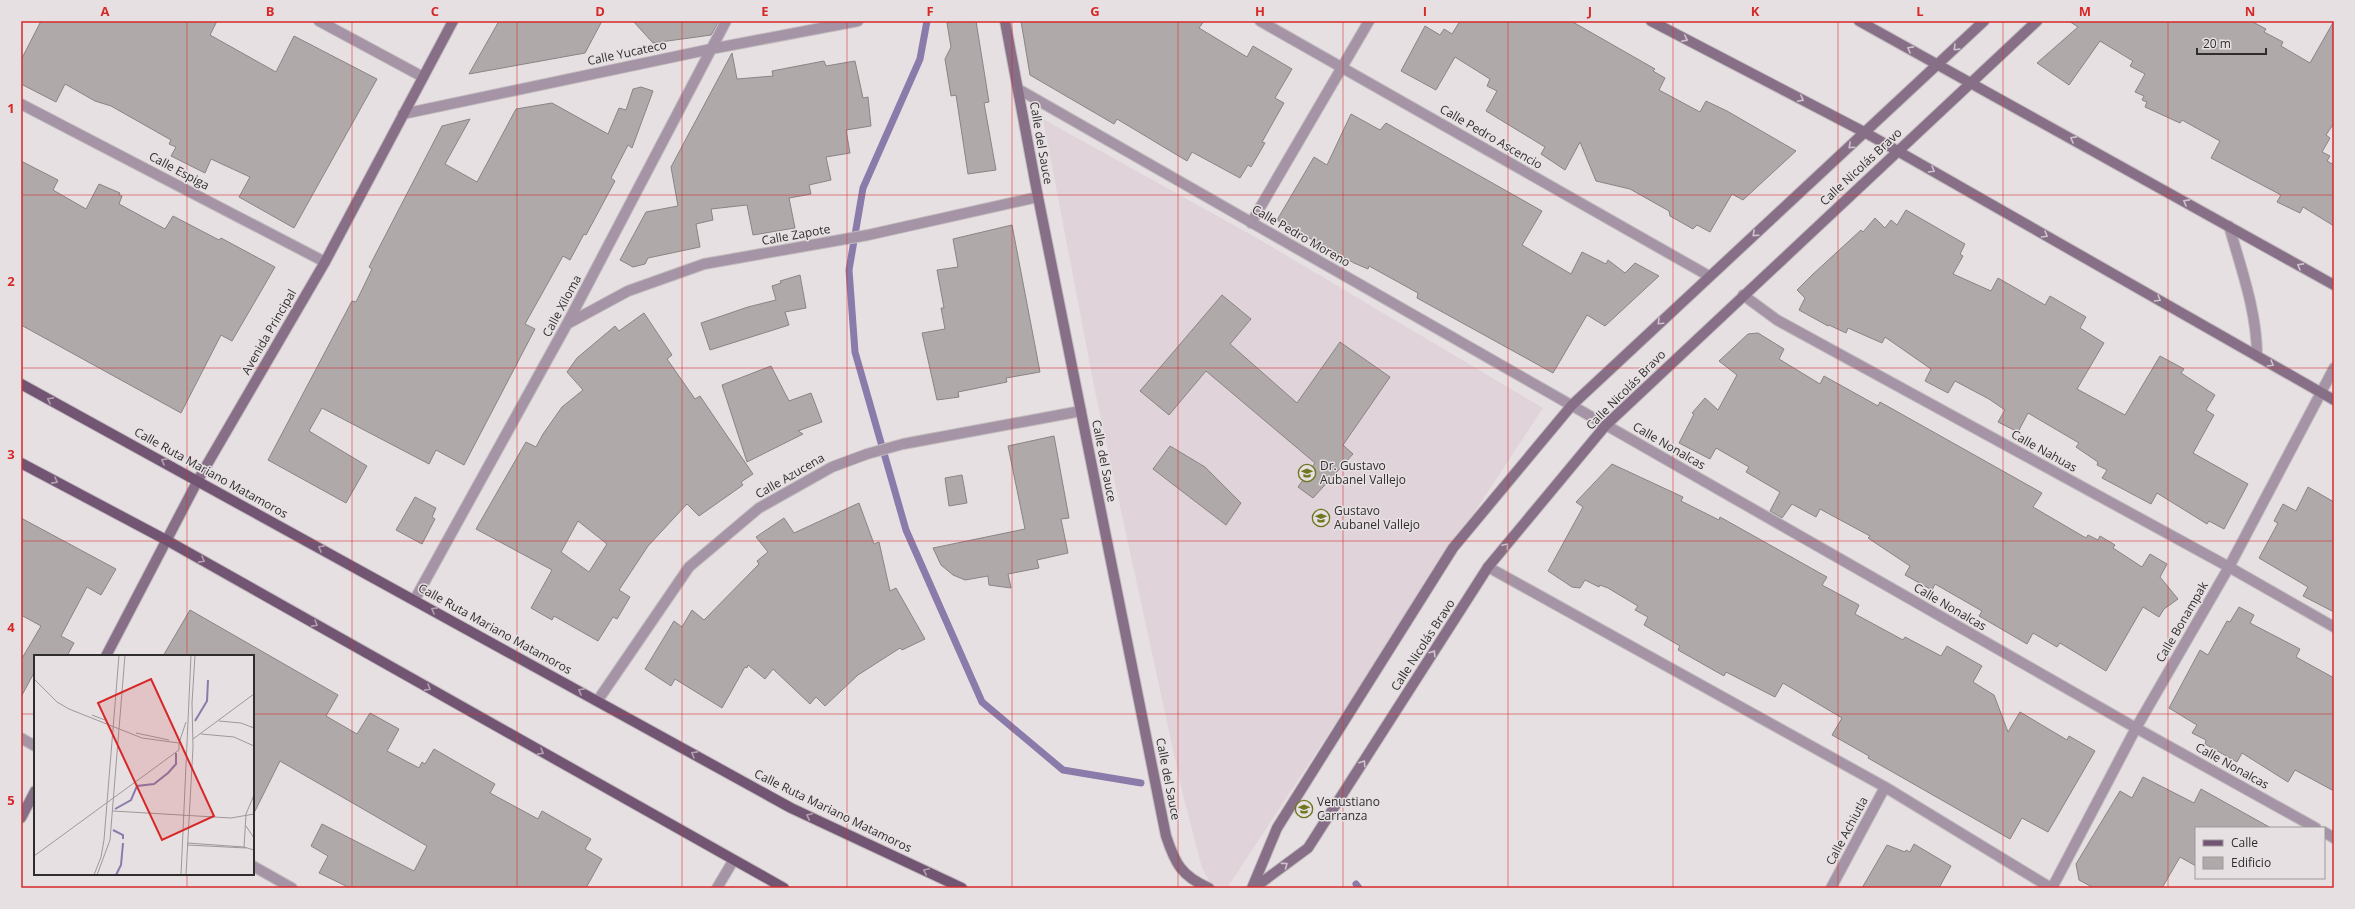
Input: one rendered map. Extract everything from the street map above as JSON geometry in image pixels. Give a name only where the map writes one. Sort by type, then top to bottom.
[{"type":"main road","name":"Avenida Principal","points":[[107,655],[168,541],[198,480],[325,262],[453,21]]},
{"type":"main road","name":"Calle del Sauce","points":[[1005,21],[1038,197],[1166,836],[1175,862],[1197,883],[1209,888]]},
{"type":"main road","points":[[1651,21],[1866,133],[2334,400]]},
{"type":"main road","points":[[1859,21],[2334,284]]},
{"type":"main road","name":"Calle Nicolás Bravo","points":[[1253,888],[1277,828],[1453,548],[1572,405],[1709,276],[1866,133],[1984,21]]},
{"type":"main road","name":"Calle Nicolás Bravo","points":[[1253,888],[1308,848],[1488,567],[1606,425],[2037,21]]},
{"type":"main road","name":"Calle Ruta Mariano Matamoros","points":[[21,384],[598,700],[791,808],[962,888]]},
{"type":"main road","points":[[21,463],[168,541],[733,861],[784,888]]},
{"type":"main road","points":[[21,818],[34,793]]},
{"type":"street","points":[[319,21],[423,77]]},
{"type":"street","name":"Calle Xiloma","points":[[415,600],[567,324],[726,21]]},
{"type":"street","name":"Calle Yucateco","points":[[403,114],[711,49],[858,21]]},
{"type":"street","name":"Calle Pedro Ascencio","points":[[1260,21],[1709,276]]},
{"type":"street","points":[[1251,223],[1369,21]]},
{"type":"street","name":"Calle Pedro Moreno","points":[[1018,89],[1572,405]]},
{"type":"street","name":"Calle Espiga","points":[[21,104],[325,262]]},
{"type":"street","name":"Calle Zapote","points":[[567,324],[628,291],[704,264],[834,242],[1038,197]]},
{"type":"street","points":[[2229,226],[2246,286],[2257,338],[2257,356]]},
{"type":"street","name":"Calle Nahuas","points":[[1743,295],[1777,320],[2229,567],[2334,627]]},
{"type":"street","name":"Calle Bonampak","points":[[2051,888],[2136,728],[2229,567],[2334,368]]},
{"type":"street","name":"Calle Nonalcas","points":[[1572,405],[2136,728],[2314,827]]},
{"type":"street","name":"Calle Azucena","points":[[598,700],[689,567],[759,508],[832,467],[867,454],[903,444],[1081,411]]},
{"type":"street","points":[[1488,567],[1885,787],[2051,888]]},
{"type":"street","points":[[21,738],[34,745]]},
{"type":"street","name":"Calle Achiutla","points":[[1831,888],[1885,787]]},
{"type":"street","points":[[2325,833],[2334,838]]},
{"type":"street","points":[[717,888],[733,861]]},
{"type":"street","points":[[254,867],[292,888]]},
{"type":"shaded area","name":"Dr. Gustavo Aubanel Vallejo","points":[[1043,119],[1262,241],[1543,408],[1227,888],[1213,888],[1202,868],[1182,791],[1095,391]]},
{"type":"building","points":[[41,21],[217,21],[210,35],[276,72],[294,36],[377,79],[294,228],[239,197],[250,177],[211,159],[205,173],[171,156],[176,147],[169,144],[171,140],[111,106],[95,101],[65,84],[56,102],[21,84],[21,60]]},
{"type":"building","points":[[499,21],[602,21],[585,53],[469,74]]},
{"type":"building","points":[[633,21],[719,21],[711,35],[653,43]]},
{"type":"building","points":[[956,21],[976,21],[989,102],[984,103],[996,170],[968,174],[956,95],[951,96],[945,59],[951,47],[947,23]]},
{"type":"building","points":[[1021,21],[1204,21],[1199,28],[1247,57],[1253,46],[1292,69],[1275,98],[1284,103],[1262,142],[1265,143],[1251,167],[1248,165],[1240,178],[1192,152],[1187,161],[1117,119],[1114,124],[1030,75]]},
{"type":"building","points":[[1460,21],[1571,21],[1655,69],[1653,71],[1665,78],[1659,90],[1700,112],[1706,101],[1727,111],[1796,151],[1743,200],[1732,194],[1710,232],[1697,225],[1693,229],[1670,216],[1669,211],[1630,189],[1596,181],[1580,142],[1565,170],[1541,154],[1545,147],[1486,111],[1497,91],[1487,86],[1490,79],[1455,57],[1436,90],[1401,71],[1425,26],[1440,35],[1444,29],[1452,34]]},
{"type":"building","points":[[2069,21],[2251,21],[2266,29],[2264,32],[2283,42],[2281,46],[2310,63],[2334,21],[2334,123],[2326,135],[2330,138],[2322,152],[2330,156],[2327,161],[2334,165],[2334,226],[2303,207],[2300,213],[2277,202],[2281,195],[2211,158],[2220,141],[2182,120],[2180,123],[2145,107],[2147,102],[2142,100],[2144,96],[2135,92],[2145,74],[2130,66],[2133,61],[2100,41],[2069,85],[2037,63],[2078,27]]},
{"type":"building","points":[[732,53],[737,79],[773,76],[772,71],[824,61],[826,66],[855,61],[863,98],[868,97],[871,126],[846,130],[850,153],[826,157],[831,180],[809,185],[811,194],[789,198],[795,228],[753,235],[747,205],[711,209],[713,220],[696,224],[700,247],[648,258],[645,264],[633,267],[620,260],[646,212],[678,206],[671,167]]},
{"type":"building","points":[[641,87],[653,91],[632,148],[628,145],[611,178],[615,181],[586,235],[584,234],[570,260],[563,256],[525,324],[535,329],[464,465],[436,450],[429,464],[322,408],[309,431],[367,466],[346,503],[268,460],[352,301],[356,302],[372,269],[369,267],[442,126],[470,119],[445,164],[477,182],[516,109],[552,103],[608,134],[619,108],[626,110],[633,89]]},
{"type":"building","points":[[1351,114],[1380,130],[1386,123],[1542,211],[1522,245],[1571,274],[1582,252],[1606,264],[1608,260],[1625,273],[1635,263],[1659,276],[1605,326],[1587,315],[1553,373],[1417,298],[1418,293],[1369,266],[1368,269],[1354,263],[1277,220],[1314,157],[1327,165]]},
{"type":"building","points":[[21,161],[58,180],[53,190],[86,209],[99,184],[120,193],[119,195],[122,196],[119,204],[165,229],[173,216],[219,240],[221,238],[275,267],[232,341],[221,335],[181,413],[21,325]]},
{"type":"building","points":[[1906,210],[1965,244],[1960,254],[1963,256],[1953,274],[1991,291],[1998,278],[2045,305],[2050,296],[2086,317],[2080,328],[2104,343],[2077,389],[2125,415],[2160,356],[2184,369],[2181,373],[2215,395],[2206,410],[2214,415],[2193,453],[2248,484],[2224,529],[2209,521],[2207,524],[2157,493],[2151,504],[2102,478],[2107,470],[2097,465],[2098,462],[2076,447],[2079,443],[2028,413],[2018,432],[1998,422],[2005,410],[1989,399],[1955,381],[1948,393],[1925,381],[1931,369],[1885,337],[1882,343],[1848,328],[1846,333],[1829,325],[1828,326],[1799,310],[1805,298],[1797,290],[1812,275],[1861,230],[1863,232],[1875,218],[1885,228],[1891,220],[1897,225]]},
{"type":"building","points":[[1012,225],[1040,372],[1006,378],[1007,382],[958,392],[959,397],[937,400],[922,333],[945,329],[941,308],[944,308],[937,270],[958,267],[953,239]]},
{"type":"building","points":[[800,275],[806,308],[785,312],[789,325],[710,350],[701,323],[748,307],[776,300],[772,286],[781,283],[780,281]]},
{"type":"building","points":[[1222,295],[1251,319],[1230,344],[1297,403],[1340,342],[1390,377],[1343,445],[1353,454],[1313,498],[1298,487],[1315,463],[1206,371],[1169,415],[1140,391]]},
{"type":"building","points":[[644,313],[672,355],[667,359],[695,399],[700,396],[753,474],[741,482],[743,485],[699,516],[687,504],[648,546],[619,590],[630,597],[617,619],[613,617],[598,641],[554,616],[552,620],[531,608],[552,570],[476,529],[526,442],[536,447],[543,434],[562,407],[583,390],[567,372],[577,358],[615,326],[619,331]],"holes":[[[578,521],[607,544],[589,572],[561,552]]]},
{"type":"building","points":[[1758,333],[1784,349],[1779,359],[1820,384],[1824,376],[1878,406],[1880,402],[2042,493],[2033,507],[2086,538],[2088,535],[2098,540],[2100,536],[2115,545],[2113,548],[2142,567],[2150,554],[2167,564],[2160,577],[2178,599],[2164,609],[2159,617],[2143,607],[2106,671],[2060,643],[2057,647],[2033,633],[2027,644],[1979,616],[1982,611],[1935,584],[1932,590],[1905,575],[1910,566],[1868,538],[1870,536],[1820,509],[1816,517],[1792,504],[1782,518],[1770,511],[1780,492],[1746,472],[1749,467],[1716,448],[1710,459],[1679,443],[1694,414],[1692,413],[1705,398],[1718,410],[1737,375],[1719,361],[1748,334]]},
{"type":"building","points":[[771,366],[789,401],[811,393],[822,422],[798,431],[803,434],[747,462],[722,385]]},
{"type":"building","points":[[1054,436],[1069,518],[1061,519],[1068,553],[1037,560],[1039,568],[1008,574],[1011,588],[989,585],[988,576],[965,580],[953,575],[941,565],[933,548],[1025,529],[1008,446]]},
{"type":"building","points":[[1170,446],[1205,467],[1241,503],[1226,525],[1153,469]]},
{"type":"building","points":[[1612,464],[1683,497],[1681,501],[1719,520],[1720,517],[1827,577],[1822,585],[1859,605],[1855,614],[1903,640],[1905,637],[1941,656],[1947,646],[1982,666],[1973,682],[1994,695],[2008,732],[2020,712],[2067,740],[2069,736],[2095,751],[2048,832],[2022,818],[2010,839],[1868,758],[1869,756],[1832,735],[1842,718],[1783,683],[1775,697],[1726,672],[1724,676],[1678,650],[1680,646],[1644,625],[1648,617],[1635,610],[1638,606],[1608,588],[1600,585],[1599,587],[1585,580],[1580,588],[1572,587],[1548,571],[1583,507],[1576,502]]},
{"type":"building","points":[[962,475],[967,503],[949,506],[945,478]]},
{"type":"building","points":[[2308,487],[2334,502],[2334,612],[2303,596],[2308,587],[2259,558],[2278,523],[2274,521],[2283,504],[2296,511]]},
{"type":"building","points":[[415,497],[436,508],[432,517],[435,519],[422,544],[396,530]]},
{"type":"building","points":[[859,503],[874,544],[879,542],[890,591],[896,588],[925,639],[902,650],[900,648],[858,675],[825,706],[816,697],[810,704],[773,669],[765,679],[748,665],[747,668],[745,667],[722,708],[675,679],[671,686],[645,669],[674,621],[682,627],[692,610],[704,620],[759,564],[757,561],[768,552],[756,537],[784,518],[794,533]]},
{"type":"building","points":[[21,518],[116,569],[101,595],[87,587],[61,636],[74,643],[68,655],[34,655],[34,673],[21,697],[21,660],[41,626],[21,615]]},
{"type":"building","points":[[2239,607],[2254,615],[2250,623],[2300,649],[2296,657],[2334,678],[2334,791],[2295,770],[2288,782],[2242,753],[2237,762],[2205,744],[2206,740],[2192,733],[2197,725],[2169,708],[2200,650],[2208,655],[2227,621],[2230,622]]},
{"type":"building","points":[[190,610],[338,695],[326,716],[357,734],[370,713],[399,729],[387,751],[419,768],[422,762],[425,764],[434,749],[495,784],[490,793],[538,819],[542,811],[591,839],[585,849],[602,859],[586,888],[350,888],[319,873],[328,856],[311,846],[322,824],[414,871],[427,846],[280,761],[254,813],[254,655],[164,655]]},
{"type":"building","points":[[2143,777],[2194,803],[2201,789],[2269,827],[2195,827],[2195,865],[2180,857],[2162,888],[2094,888],[2079,880],[2076,864],[2120,791],[2132,798]]},
{"type":"building","points":[[1914,844],[1951,866],[1939,888],[1862,888],[1887,845],[1905,852],[1906,850],[1910,852]]},
{"type":"waterway","points":[[927,21],[920,59],[863,188],[849,270],[855,352],[906,530],[982,702],[1063,770],[1141,783]]},
{"type":"waterway","points":[[1356,884],[1359,888]]},
{"type":"place","name":"Dr. Gustavo Aubanel Vallejo","points":[[1307,473]]},
{"type":"place","name":"Gustavo Aubanel Vallejo","points":[[1321,518]]},
{"type":"place","name":"Venustiano Carranza","points":[[1304,809]]}]
